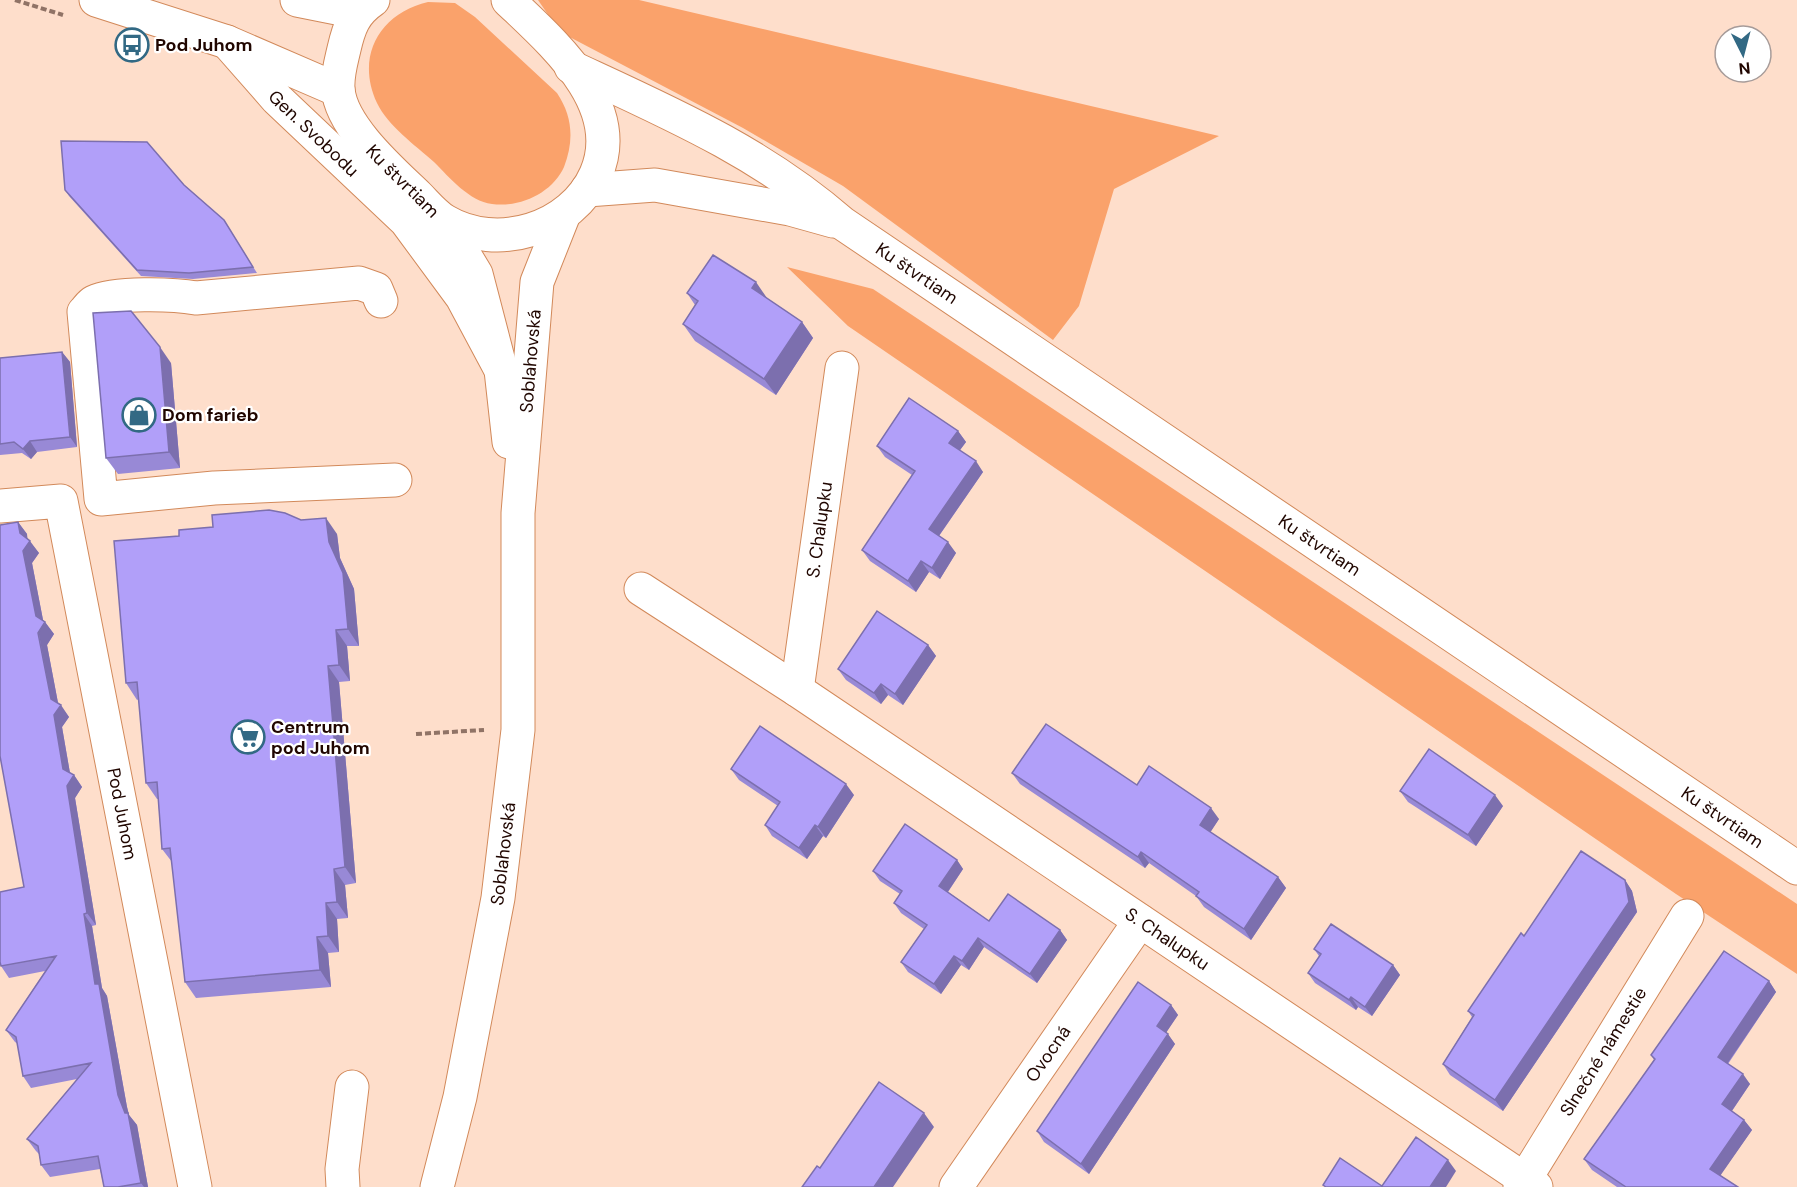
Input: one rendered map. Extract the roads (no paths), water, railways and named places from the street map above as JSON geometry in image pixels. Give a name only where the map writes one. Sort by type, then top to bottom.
[{"type":"street","name":"Gen. Svobodu","points":[[96,0],[227,42],[338,90]]},
{"type":"street","points":[[297,0],[365,6],[347,33],[338,90]]},
{"type":"street","name":"Ku štvrtiam","points":[[338,90],[368,149],[444,221],[476,231],[510,234],[541,226],[564,214],[587,190],[600,165],[604,135],[600,111],[592,92],[517,5]]},
{"type":"street","name":"Gen. Svobodu","points":[[227,42],[277,99],[406,221]]},
{"type":"street","name":"Ku štvrtiam","points":[[571,67],[730,142],[809,194],[842,224],[1797,868]]},
{"type":"street","name":"Ku štvrtiam","points":[[587,190],[655,185],[790,209],[842,224]]},
{"type":"street","name":"Soblahovská","points":[[437,1187],[460,1097],[501,876],[518,730],[518,513],[537,282],[564,214]]},
{"type":"street","name":"Soblahovská","points":[[406,221],[462,297],[501,370]]},
{"type":"street","name":"Soblahovská","points":[[444,221],[476,274],[501,370],[518,513]]},
{"type":"street","points":[[381,301],[376,289],[359,283],[196,298],[170,293],[109,299],[93,302],[84,312],[102,499],[214,488],[395,480]]},
{"type":"street","name":"S. Chalupku","points":[[797,690],[842,368]]},
{"type":"street","name":"Pod Juhom","points":[[0,506],[61,501],[195,1187]]},
{"type":"street","name":"S. Chalupku","points":[[640,589],[797,690],[1527,1184]]},
{"type":"street","name":"Slnečné námestie","points":[[1527,1184],[1687,916]]},
{"type":"street","name":"Ovocná","points":[[956,1187],[1140,921]]},
{"type":"street","points":[[343,1187],[342,1169],[352,1087]]},
{"type":"place","name":"Pod Juhom","points":[[132,45]]},
{"type":"place","name":"Dom farieb","points":[[139,415]]},
{"type":"place","name":"Centrum pod Juhom","points":[[248,737]]}]
